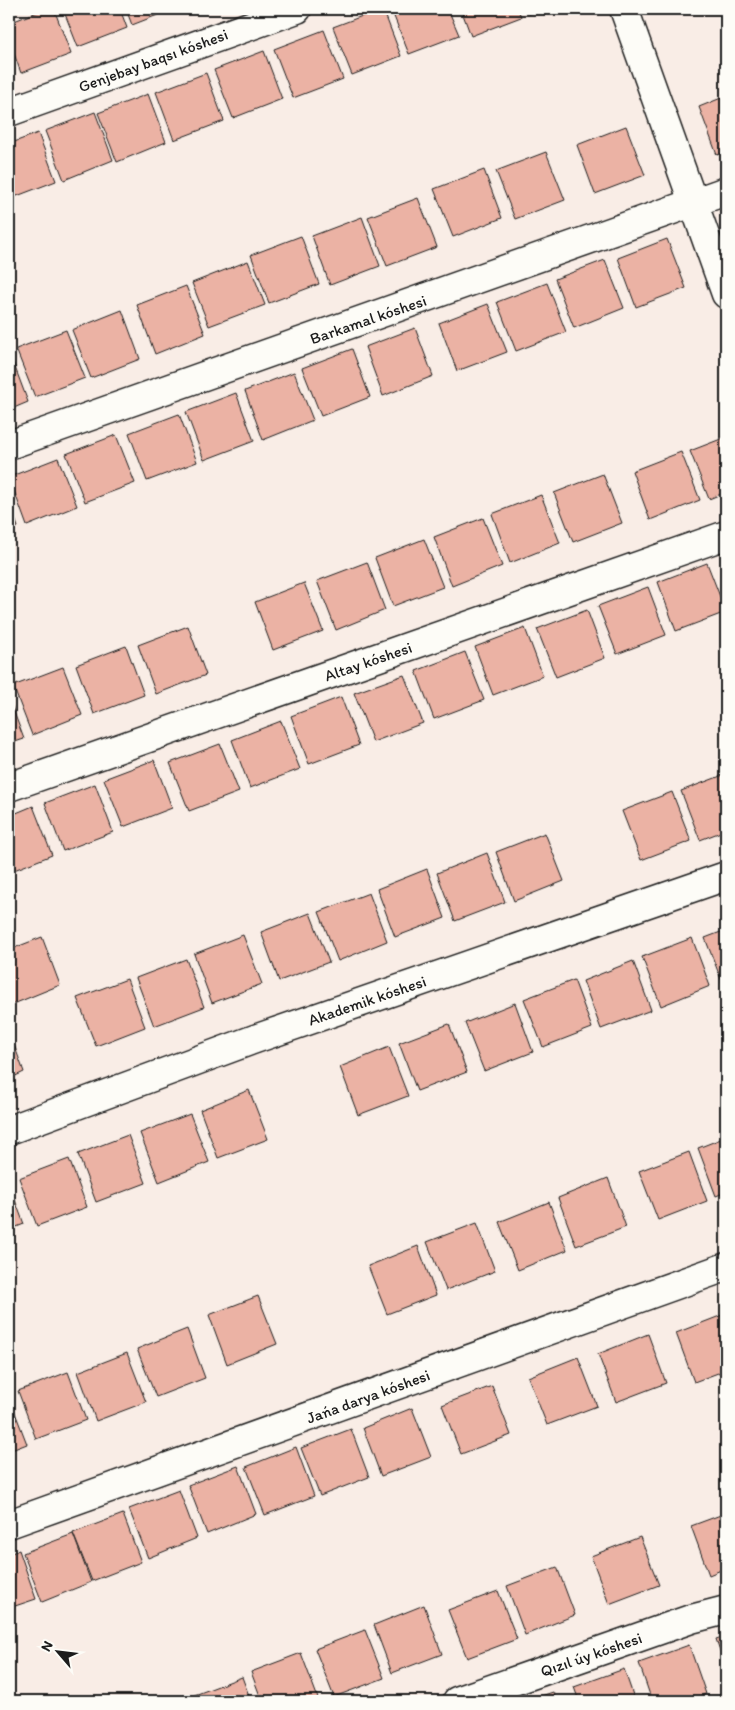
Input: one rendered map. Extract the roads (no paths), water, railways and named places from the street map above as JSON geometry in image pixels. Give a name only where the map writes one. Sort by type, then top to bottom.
[{"type":"street","name":"Genjebay baqsı kóshesi","points":[[9,112],[298,9]]},
{"type":"street","points":[[624,9],[726,294]]},
{"type":"street","name":"Barkamal kóshesi","points":[[9,445],[726,191]]},
{"type":"street","name":"Altay kóshesi","points":[[9,787],[726,536]]},
{"type":"street","name":"Akademik kóshesi","points":[[9,1130],[255,1039],[726,876]]},
{"type":"street","name":"Jańa darya kóshesi","points":[[9,1524],[726,1267]]},
{"type":"street","name":"Qızıl úy kóshesi","points":[[457,1701],[691,1619],[726,1610]]}]
